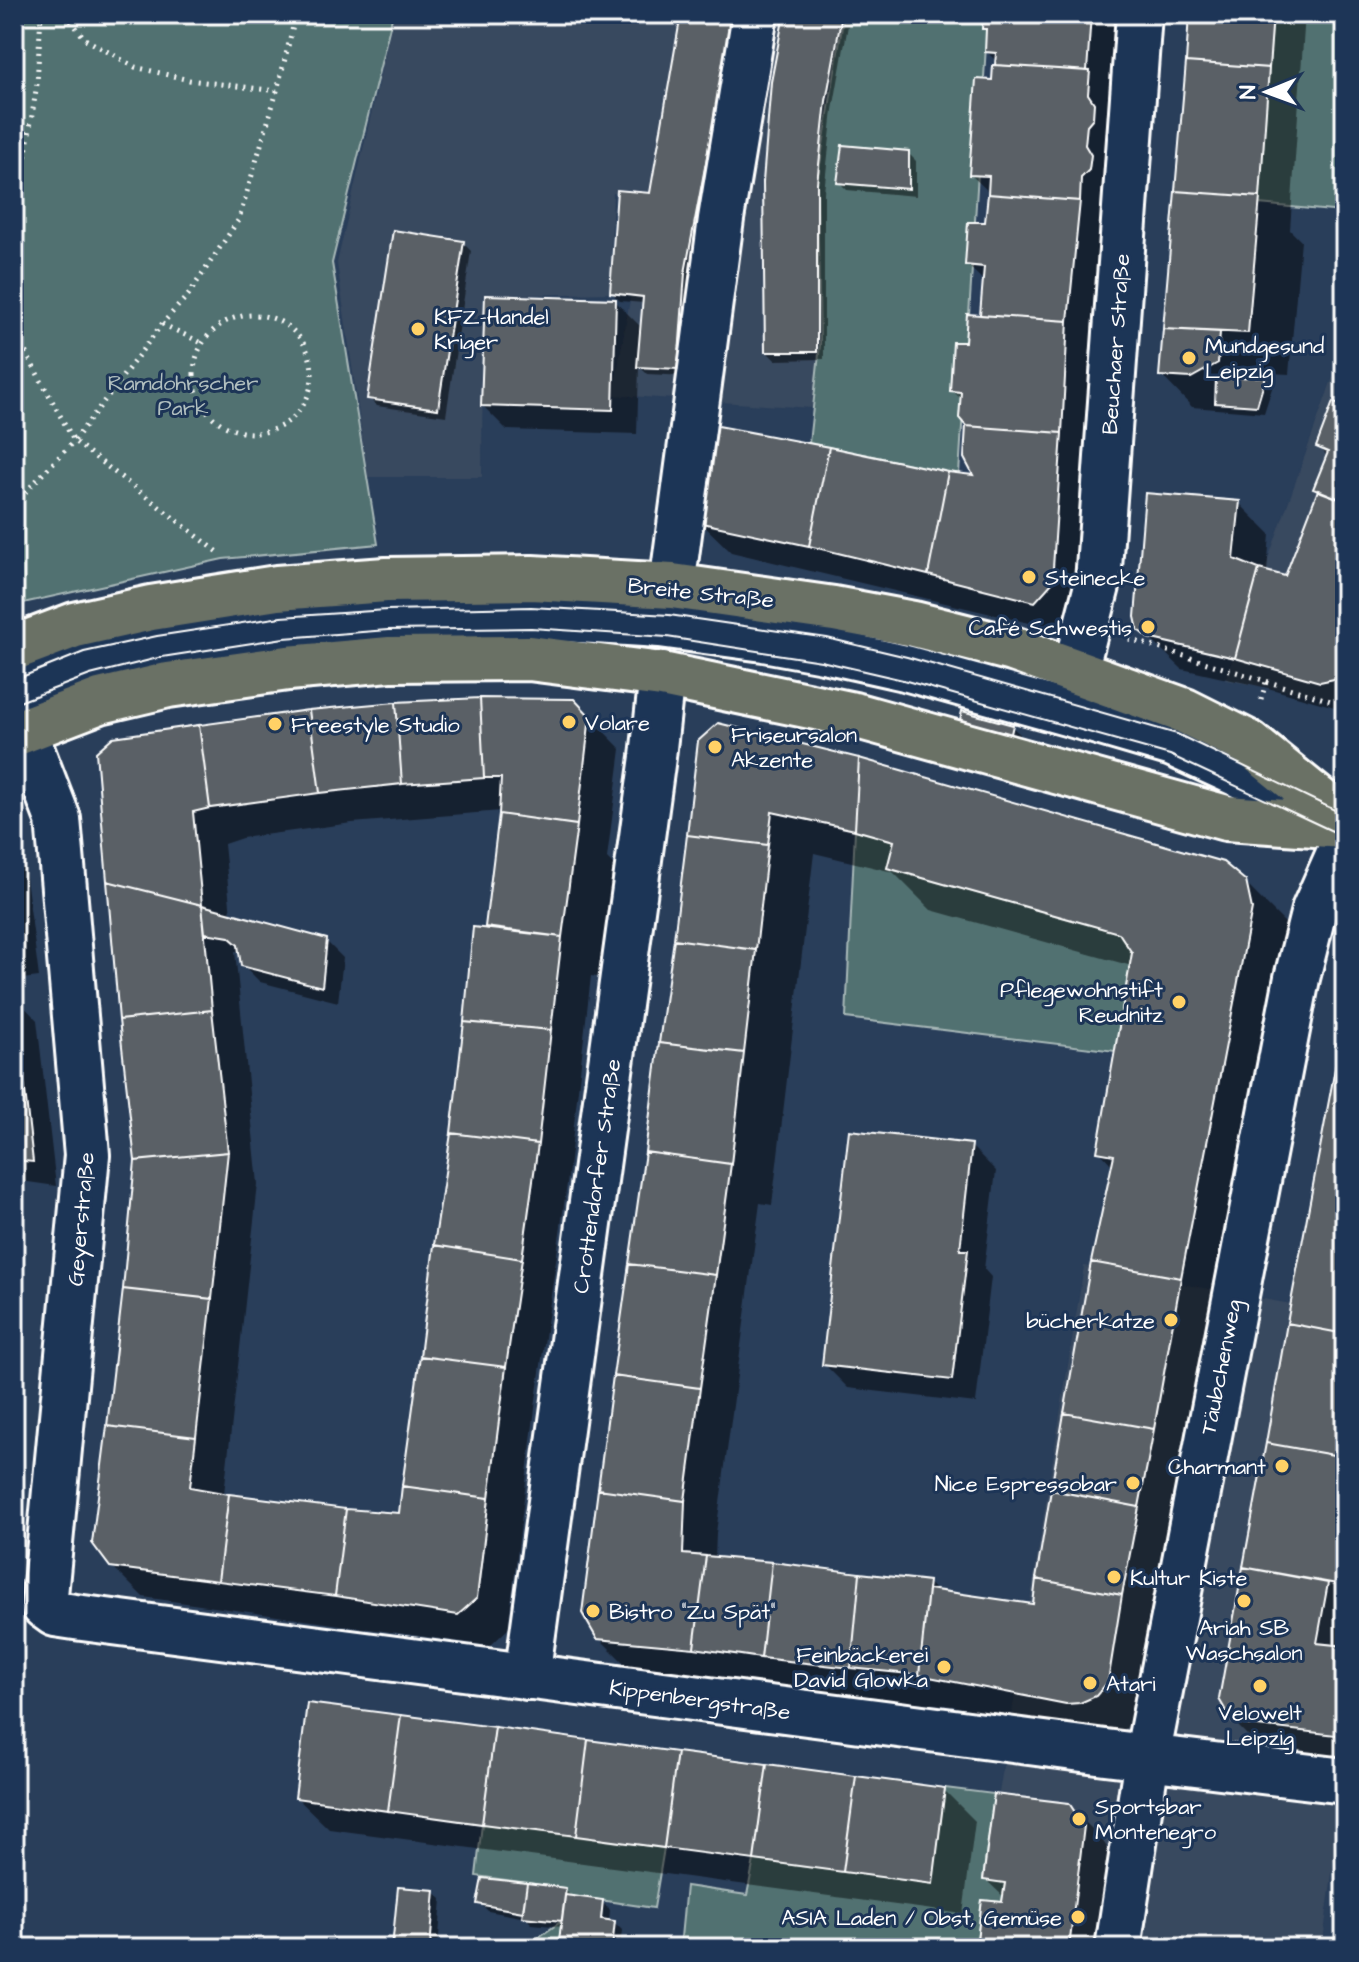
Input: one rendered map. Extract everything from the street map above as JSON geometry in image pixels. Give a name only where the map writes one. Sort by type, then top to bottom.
[{"type":"main road","name":"Breite Straße","points":[[14,648],[75,625],[151,608],[277,588],[386,580],[532,578],[672,586],[772,599],[914,624],[1013,649],[1185,711],[1249,743],[1345,824]]},
{"type":"main road","points":[[17,717],[168,685],[288,668],[390,659],[529,658],[662,675],[893,724],[1226,818],[1345,824]]},
{"type":"street","points":[[672,586],[721,219],[755,14]]},
{"type":"street","name":"Beuchaer Straße","points":[[1075,671],[1098,582],[1139,14]]},
{"type":"street","points":[[17,717],[87,662],[159,646],[283,628],[388,619],[531,617],[668,626],[824,650],[905,668],[1074,715],[1173,744],[1345,824]]},
{"type":"street","name":"Crottendorfer Straße","points":[[527,1677],[652,771],[662,675]]},
{"type":"street","name":"Geyerstraße","points":[[17,717],[58,819],[87,1155],[44,1606],[55,1614]]},
{"type":"street","name":"Täubchenweg","points":[[1118,1948],[1147,1758],[1243,1246],[1297,978],[1314,910],[1345,840]]},
{"type":"street","name":"Kippenbergstraße","points":[[55,1614],[1147,1758],[1345,1781]]},
{"type":"path","points":[[14,228],[37,84],[41,14]]},
{"type":"path","points":[[66,14],[85,39],[135,67],[189,80],[277,91]]},
{"type":"path","points":[[14,504],[74,441],[162,324],[189,294],[239,219],[296,14]]},
{"type":"path","points":[[248,314],[280,320],[302,340],[312,364],[311,387],[305,402],[293,418],[266,432],[233,430],[214,418],[198,396],[194,368],[202,343],[220,325],[248,314]]},
{"type":"path","points":[[162,324],[202,343]]},
{"type":"path","points":[[14,331],[74,441],[213,546],[223,559]]},
{"type":"path","points":[[1124,637],[1334,702]]},
{"type":"shaded area","points":[[394,14],[845,14],[821,146],[816,303],[818,363],[812,408],[613,395],[649,194],[613,193],[610,293],[483,296],[482,477],[368,477],[337,263]]},
{"type":"shaded area","points":[[1345,343],[1345,701],[1225,680]]},
{"type":"shaded area","points":[[1084,1266],[1345,1314],[1345,1777],[1322,1948],[974,1948]]},
{"type":"green space","name":"Ramdohrscher Park","points":[[14,14],[393,14],[332,263],[378,544],[223,559],[14,605]]},
{"type":"green space","points":[[844,14],[988,14],[959,474],[809,443],[820,345],[817,183]]},
{"type":"green space","points":[[1273,14],[1345,14],[1345,219],[1332,211],[1259,204]]},
{"type":"green space","points":[[855,830],[894,841],[887,868],[1119,933],[1132,953],[1115,1051],[846,1018]]},
{"type":"green space","points":[[945,1788],[994,1794],[983,1879],[1005,1883],[1002,1902],[982,1900],[976,1948],[680,1948],[686,1886],[747,1895],[754,1860],[932,1884]]},
{"type":"green space","points":[[482,1824],[664,1848],[654,1908],[565,1895],[565,1888],[476,1876]]},
{"type":"green space","points":[[562,1921],[558,1948],[523,1948]]},
{"type":"building","points":[[681,14],[734,14],[685,273],[678,369],[637,367],[643,297],[610,293],[617,190],[650,193]]},
{"type":"building","points":[[784,14],[842,14],[826,101],[817,183],[817,352],[765,352],[763,182],[771,82]]},
{"type":"building","points":[[983,14],[1091,14],[1087,71],[995,65],[996,53],[985,52]]},
{"type":"building","points":[[1189,14],[1273,14],[1269,68],[1186,62]]},
{"type":"building","points":[[1186,62],[1269,68],[1260,197],[1175,191]]},
{"type":"building","points":[[993,65],[1090,71],[1088,94],[1094,103],[1093,118],[1087,125],[1085,145],[1091,155],[1089,170],[1081,178],[1080,201],[988,194],[989,176],[969,175],[976,79],[992,80]]},
{"type":"building","points":[[842,145],[909,151],[909,189],[837,183]]},
{"type":"building","points":[[1175,191],[1260,197],[1248,333],[1163,329]]},
{"type":"building","points":[[988,194],[1080,201],[1068,321],[980,315],[984,267],[965,265],[968,222],[985,222]]},
{"type":"building","points":[[393,230],[464,241],[438,409],[367,399]]},
{"type":"building","points":[[485,295],[616,299],[613,410],[481,406]]},
{"type":"building","points":[[967,314],[1068,321],[1062,433],[966,426],[959,418],[961,392],[950,391],[953,342],[965,342]]},
{"type":"building","name":"Mundgesund Leipzig","points":[[1163,329],[1220,332],[1218,363],[1191,378],[1159,376]]},
{"type":"building","points":[[1266,376],[1257,406],[1215,403],[1216,379]]},
{"type":"building","points":[[1333,402],[1345,407],[1345,501],[1313,489],[1328,452],[1316,447]]},
{"type":"building","points":[[713,425],[829,447],[809,546],[697,522]]},
{"type":"building","points":[[966,426],[1062,433],[1052,583],[1035,602],[928,575],[948,472],[973,475],[964,458]]},
{"type":"building","points":[[829,447],[948,472],[928,575],[809,546]]},
{"type":"building","points":[[1318,490],[1345,501],[1345,671],[1334,679],[1320,682],[1235,658],[1259,569],[1285,576]]},
{"type":"building","points":[[1145,493],[1240,501],[1234,559],[1259,569],[1235,658],[1148,638],[1138,630],[1135,617]]},
{"type":"building","points":[[480,698],[484,778],[402,784],[396,702]]},
{"type":"building","points":[[480,698],[574,699],[590,716],[577,825],[499,814],[501,778],[484,778]]},
{"type":"building","points":[[396,702],[402,784],[320,793],[309,710]]},
{"type":"building","points":[[309,710],[320,793],[210,808],[199,725]]},
{"type":"building","points":[[962,711],[1013,725],[1010,738],[959,724]]},
{"type":"building","points":[[718,723],[859,758],[855,830],[772,812],[768,845],[687,835],[698,741]]},
{"type":"building","points":[[199,725],[210,808],[193,812],[202,905],[107,881],[96,752],[113,737]]},
{"type":"building","name":"Pflegewohnstift Reudnitz","points":[[859,758],[1223,862],[1246,881],[1252,909],[1181,1278],[1091,1262],[1114,1155],[1097,1152],[1132,953],[1119,933],[887,868],[894,841],[855,830]]},
{"type":"building","points":[[499,814],[577,825],[562,937],[485,927]]},
{"type":"building","points":[[687,835],[768,845],[756,950],[674,939]]},
{"type":"building","points":[[107,881],[202,905],[212,1010],[119,1020]]},
{"type":"building","points":[[202,905],[327,939],[322,987],[241,966],[238,945],[229,937],[205,933]]},
{"type":"building","points":[[473,927],[562,937],[551,1030],[464,1022]]},
{"type":"building","points":[[674,939],[756,950],[744,1053],[659,1043]]},
{"type":"building","points":[[14,996],[22,1064],[14,1065]]},
{"type":"building","points":[[212,1010],[228,1152],[135,1161],[119,1020]]},
{"type":"building","points":[[464,1022],[551,1030],[538,1144],[451,1133]]},
{"type":"building","points":[[659,1043],[744,1053],[731,1164],[645,1152]]},
{"type":"building","points":[[1345,1054],[1345,1334],[1287,1323],[1337,1058]]},
{"type":"building","points":[[22,1064],[33,1162],[14,1160],[14,1065]]},
{"type":"building","points":[[849,1130],[972,1144],[960,1250],[968,1250],[952,1380],[822,1365]]},
{"type":"building","points":[[451,1133],[538,1144],[522,1259],[434,1245]]},
{"type":"building","points":[[228,1152],[212,1299],[123,1289],[135,1161]]},
{"type":"building","points":[[645,1152],[731,1164],[716,1275],[629,1264]]},
{"type":"building","points":[[434,1245],[522,1259],[506,1367],[420,1356]]},
{"type":"building","points":[[1091,1262],[1181,1278],[1154,1429],[1064,1413]]},
{"type":"building","points":[[629,1264],[716,1275],[700,1388],[613,1376]]},
{"type":"building","points":[[123,1289],[212,1299],[196,1437],[107,1426]]},
{"type":"building","points":[[1287,1323],[1345,1334],[1345,1457],[1266,1443]]},
{"type":"building","points":[[420,1356],[506,1367],[489,1498],[402,1486]]},
{"type":"building","points":[[613,1376],[700,1388],[685,1501],[598,1489]]},
{"type":"building","points":[[1064,1413],[1154,1429],[1139,1507],[1051,1490]]},
{"type":"building","points":[[107,1426],[196,1437],[190,1487],[229,1494],[218,1581],[110,1567],[92,1543]]},
{"type":"building","points":[[1266,1443],[1345,1457],[1345,1545],[1337,1584],[1243,1567]]},
{"type":"building","points":[[402,1486],[489,1498],[477,1598],[458,1615],[335,1596],[346,1509],[399,1513]]},
{"type":"building","points":[[598,1489],[685,1501],[683,1554],[706,1556],[694,1648],[597,1639],[582,1613]]},
{"type":"building","points":[[1051,1490],[1139,1507],[1122,1595],[1036,1579]]},
{"type":"building","points":[[229,1494],[346,1509],[335,1596],[218,1581]]},
{"type":"building","points":[[706,1556],[772,1562],[761,1658],[694,1648]]},
{"type":"building","points":[[772,1562],[860,1573],[851,1668],[761,1658]]},
{"type":"building","points":[[1243,1567],[1328,1583],[1317,1643],[1345,1646],[1344,1736],[1233,1723],[1219,1699]]},
{"type":"building","points":[[860,1573],[929,1581],[919,1675],[851,1668]]},
{"type":"building","points":[[1036,1579],[1122,1595],[1108,1682],[1096,1696],[1080,1703],[1066,1704],[919,1675],[928,1589],[1033,1604]]},
{"type":"building","points":[[307,1703],[401,1715],[388,1811],[295,1798]]},
{"type":"building","points":[[401,1715],[495,1727],[482,1824],[388,1811]]},
{"type":"building","points":[[495,1727],[588,1740],[576,1836],[482,1824]]},
{"type":"building","points":[[588,1740],[677,1752],[664,1848],[576,1836]]},
{"type":"building","points":[[677,1752],[767,1764],[754,1860],[664,1848]]},
{"type":"building","points":[[767,1764],[856,1776],[843,1872],[754,1860]]},
{"type":"building","points":[[856,1776],[945,1788],[933,1884],[843,1872]]},
{"type":"building","points":[[994,1794],[1069,1803],[1084,1826],[1069,1948],[976,1948],[982,1900],[1002,1902],[1005,1883],[983,1880]]},
{"type":"building","points":[[482,1878],[527,1883],[523,1912],[477,1904]]},
{"type":"building","points":[[527,1883],[566,1888],[562,1921],[522,1917]]},
{"type":"building","points":[[398,1887],[435,1890],[430,1948],[392,1948]]},
{"type":"building","points":[[565,1895],[603,1900],[601,1919],[615,1921],[612,1948],[558,1948]]},
{"type":"tram line","points":[[14,680],[84,652],[157,636],[281,617],[387,610],[531,607],[669,615],[827,638],[907,657],[1177,734],[1345,815]]},
{"type":"tram line","points":[[14,704],[90,675],[162,657],[284,638],[388,630],[531,628],[667,637],[821,661],[903,680],[1170,755],[1345,837]]},
{"type":"place","name":"KFZ-Handel Kriger","points":[[418,329]]},
{"type":"place","name":"Mundgesund Leipzig","points":[[1189,358]]},
{"type":"place","name":"Steinecke","points":[[1029,577]]},
{"type":"place","name":"Café Schwestis","points":[[1148,627]]},
{"type":"place","name":"Volare","points":[[569,722]]},
{"type":"place","name":"Freestyle Studio","points":[[275,724]]},
{"type":"place","name":"Friseursalon Akzente","points":[[715,747]]},
{"type":"place","name":"Pflegewohnstift Reudnitz","points":[[1179,1002]]},
{"type":"place","name":"bücherkatze","points":[[1171,1320]]},
{"type":"place","name":"Charmant","points":[[1282,1466]]},
{"type":"place","name":"Nice Espressobar","points":[[1133,1483]]},
{"type":"place","name":"Kultur Kiste","points":[[1114,1577]]},
{"type":"place","name":"Ariah SB Waschsalon","points":[[1244,1601]]},
{"type":"place","name":"Bistro \"Zu Spät\"","points":[[593,1611]]},
{"type":"place","name":"Feinbäckerei David Glowka","points":[[944,1667]]},
{"type":"place","name":"Atari","points":[[1090,1683]]},
{"type":"place","name":"Velowelt Leipzig","points":[[1260,1686]]},
{"type":"place","name":"Sportsbar Montenegro","points":[[1079,1819]]},
{"type":"place","name":"ASIA Laden / Obst, Gemüse","points":[[1078,1917]]}]
